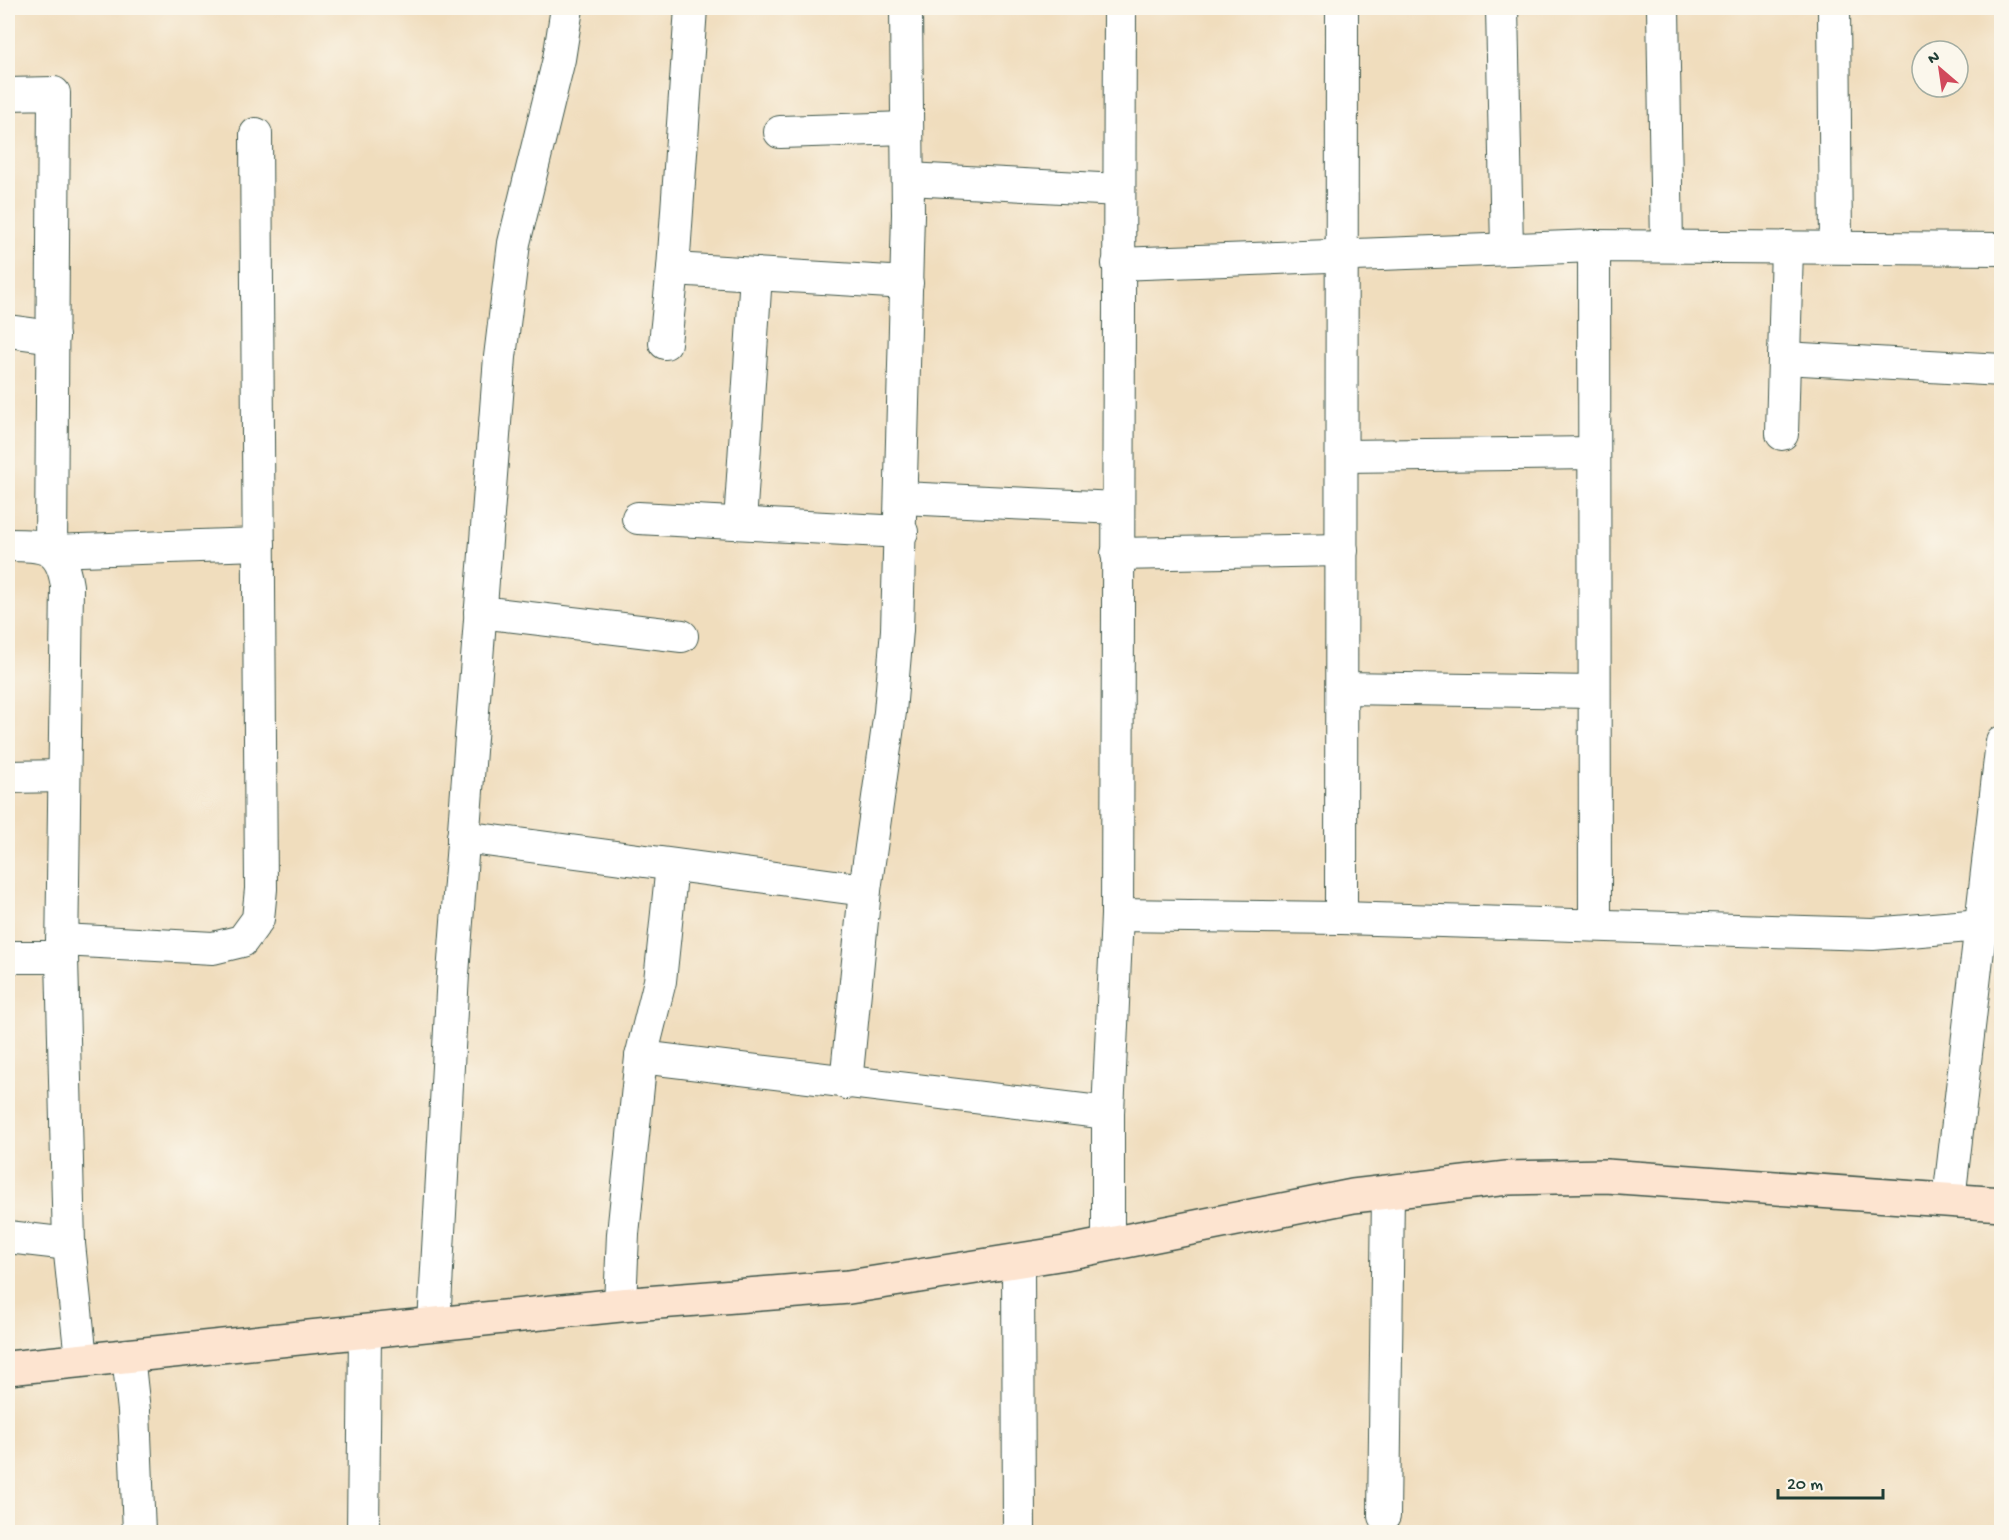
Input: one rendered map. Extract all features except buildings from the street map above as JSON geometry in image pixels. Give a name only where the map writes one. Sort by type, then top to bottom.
[{"type":"street","points":[[434,1324],[463,837],[500,357],[514,243],[559,59],[567,8]]},
{"type":"street","points":[[665,343],[673,269],[691,8]]},
{"type":"street","points":[[846,1083],[865,890],[890,712],[897,630],[902,532],[907,283],[906,8]]},
{"type":"street","points":[[1108,1244],[1108,1113],[1117,915],[1120,8]]},
{"type":"street","points":[[1341,918],[1342,8]]},
{"type":"street","points":[[1502,8],[1507,249]]},
{"type":"street","points":[[1663,8],[1666,246]]},
{"type":"street","points":[[1834,8],[1836,248]]},
{"type":"street","points":[[8,94],[54,93],[51,551],[64,564],[67,586],[62,949],[69,1244],[81,1359]]},
{"type":"street","points":[[780,132],[908,128]]},
{"type":"street","points":[[8,957],[62,949],[213,948],[242,941],[258,919],[261,889],[256,134]]},
{"type":"street","points":[[908,179],[1119,190]]},
{"type":"street","points":[[1118,264],[1594,246],[2001,249]]},
{"type":"street","points":[[1594,246],[1595,925]]},
{"type":"street","points":[[1782,435],[1787,247]]},
{"type":"street","points":[[673,269],[907,283]]},
{"type":"street","points":[[740,524],[756,274]]},
{"type":"street","points":[[8,331],[52,337]]},
{"type":"street","points":[[1784,358],[2001,370]]},
{"type":"street","points":[[1342,456],[1594,453]]},
{"type":"street","points":[[902,498],[1117,508]]},
{"type":"street","points":[[638,518],[902,532]]},
{"type":"street","points":[[8,545],[31,545],[51,551],[259,544]]},
{"type":"street","points":[[1117,554],[1341,550]]},
{"type":"street","points":[[480,612],[682,636]]},
{"type":"street","points":[[1341,688],[1594,692]]},
{"type":"street","points":[[1949,1200],[1991,926],[2001,742]]},
{"type":"street","points":[[8,777],[64,776]]},
{"type":"street","points":[[463,837],[865,890]]},
{"type":"street","points":[[620,1305],[623,1234],[641,1057],[660,981],[672,865]]},
{"type":"street","points":[[1117,915],[1341,918],[1873,934],[1991,926]]},
{"type":"street","points":[[641,1057],[1108,1113]]},
{"type":"street","points":[[8,1368],[620,1305],[849,1287],[1108,1244],[1353,1196],[1507,1178],[1606,1176],[2001,1204]]},
{"type":"street","points":[[1384,1516],[1388,1192]]},
{"type":"street","points":[[8,1237],[69,1244]]},
{"type":"street","points":[[1018,1260],[1019,1533]]},
{"type":"street","points":[[363,1533],[365,1333]]},
{"type":"street","points":[[128,1355],[134,1412],[140,1533]]}]
